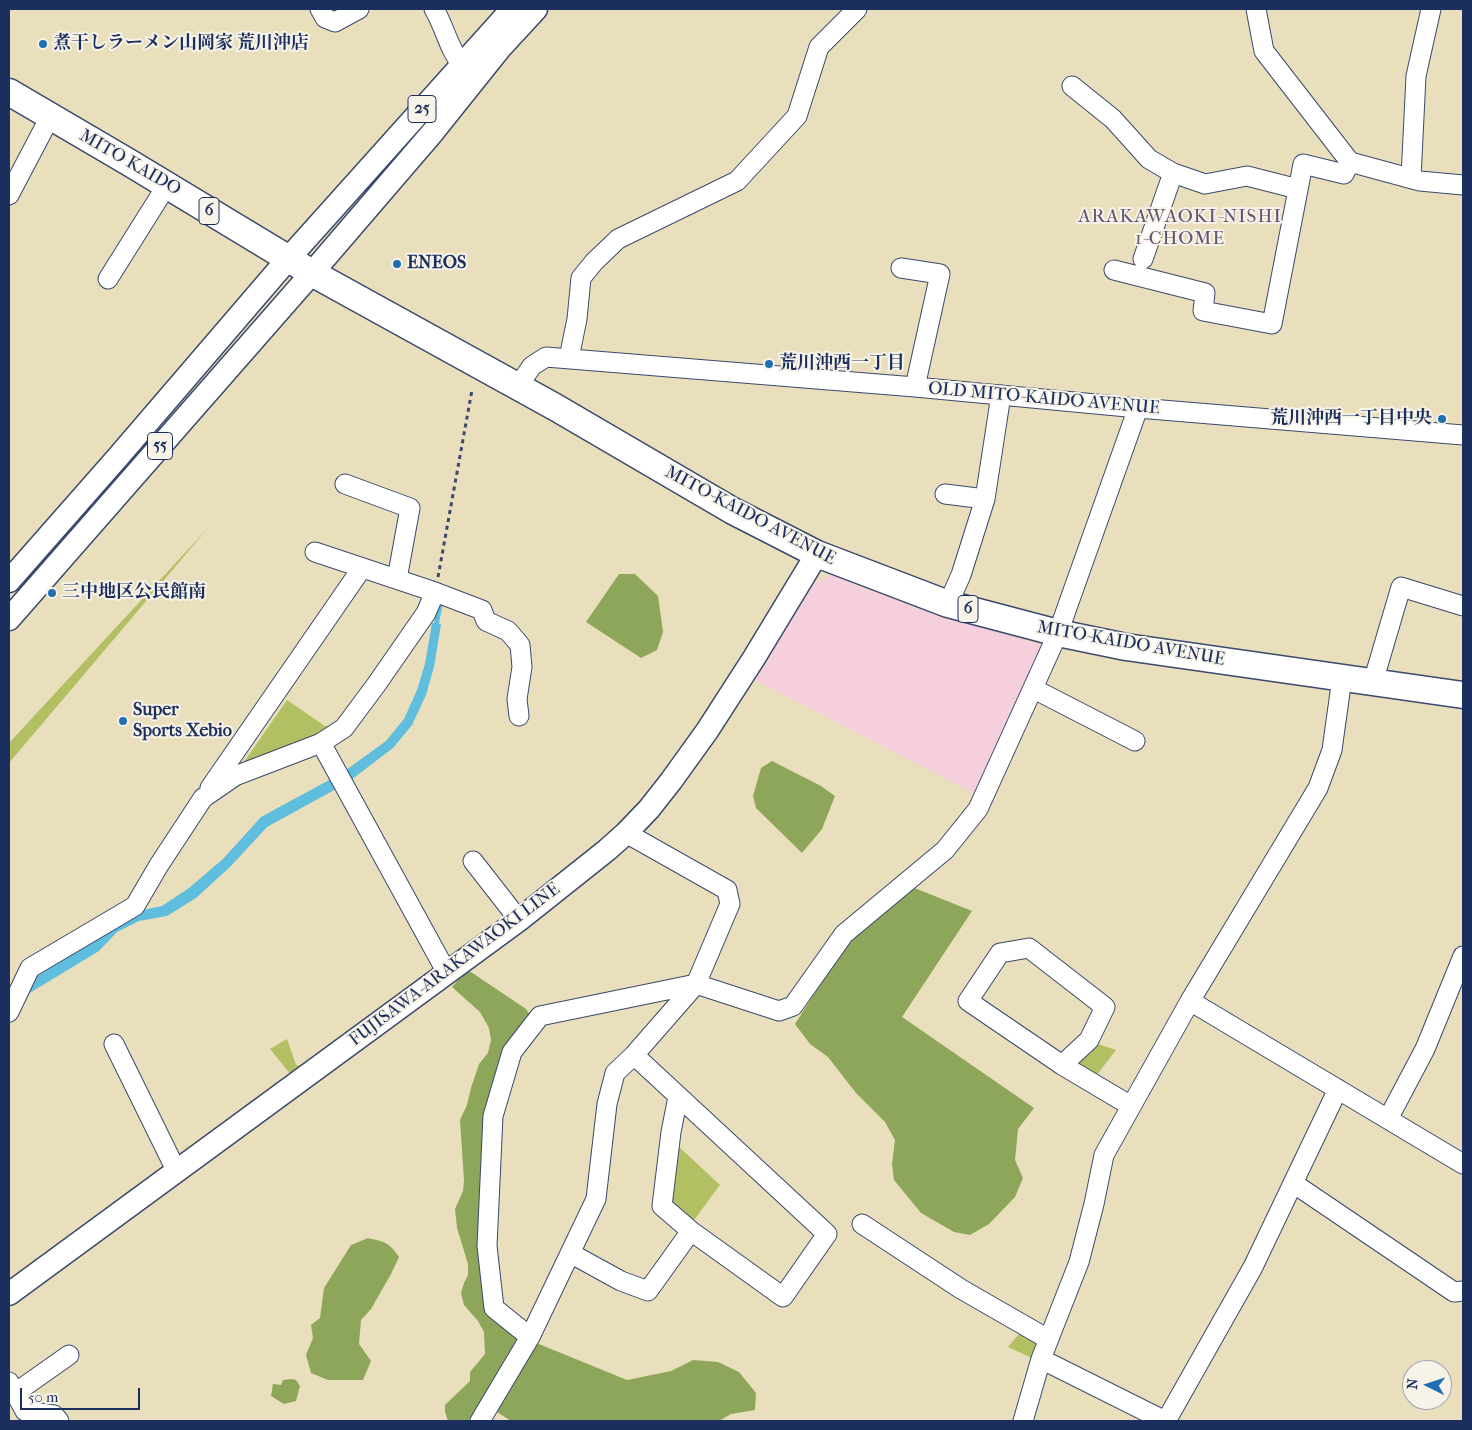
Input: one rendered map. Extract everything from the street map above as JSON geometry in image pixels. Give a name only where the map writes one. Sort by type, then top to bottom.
[{"type":"highway","name":"6","points":[[9,92],[50,117]]},
{"type":"highway","name":"MITO KAIDO","points":[[50,117],[312,273]]},
{"type":"highway","name":"MITO-KAIDO AVENUE","points":[[312,273],[518,386],[726,507],[816,554],[948,604],[1058,633],[1126,647],[1463,695]]},
{"type":"main road","name":"25","points":[[288,259],[512,9]]},
{"type":"main road","name":"25","points":[[312,273],[433,132],[501,47],[536,9]]},
{"type":"main road","name":"55","points":[[9,580],[118,457],[288,259]]},
{"type":"main road","name":"55","points":[[9,619],[312,273]]},
{"type":"main road","name":"FUJISAWA-ARAKAWAOKI LINE","points":[[9,1294],[519,920],[626,833],[649,809],[707,731],[754,658],[816,554]]},
{"type":"street","points":[[320,9],[325,18],[335,22],[359,9]]},
{"type":"street","points":[[434,9],[443,25],[452,53],[462,65]]},
{"type":"street","points":[[569,358],[577,319],[582,278],[594,262],[618,239],[737,181],[796,116],[820,47],[857,9]]},
{"type":"street","points":[[1256,9],[1264,51],[1350,162],[1420,181],[1463,185]]},
{"type":"street","points":[[1410,178],[1416,76],[1430,9]]},
{"type":"street","points":[[1072,86],[1113,119],[1148,159],[1173,174],[1205,184],[1247,176],[1298,189]]},
{"type":"street","points":[[9,195],[50,117]]},
{"type":"street","points":[[1114,270],[1205,293],[1203,311],[1272,324],[1303,164],[1344,174],[1350,162]]},
{"type":"street","points":[[1143,259],[1173,174]]},
{"type":"street","points":[[108,279],[167,185]]},
{"type":"street","points":[[901,268],[940,274],[915,387]]},
{"type":"street","name":"OLD MITO-KAIDO AVENUE","points":[[518,386],[532,366],[546,356],[1463,435]]},
{"type":"street","points":[[948,604],[961,575],[985,499],[1001,395]]},
{"type":"street","points":[[530,1337],[494,1308],[488,1246],[493,1116],[512,1052],[540,1016],[696,984],[779,1012],[793,1006],[844,934],[945,850],[978,809],[1034,689],[1058,633],[1138,408]]},
{"type":"street","points":[[344,484],[410,508],[397,579]]},
{"type":"street","points":[[945,494],[985,499]]},
{"type":"street","points":[[315,552],[435,592],[482,610],[486,621],[508,631],[520,645],[522,668],[517,699],[519,716]]},
{"type":"street","points":[[9,1012],[30,968],[135,906],[204,798],[362,568]]},
{"type":"street","points":[[1373,682],[1401,587],[1463,606]]},
{"type":"street","points":[[204,798],[235,776],[321,743],[344,728],[426,613],[435,592]]},
{"type":"street","points":[[1023,1421],[1048,1340],[1079,1262],[1104,1155],[1190,1001],[1318,788],[1332,750],[1342,678]]},
{"type":"street","points":[[1034,689],[1135,741]]},
{"type":"street","points":[[321,743],[447,973]]},
{"type":"street","points":[[480,1421],[530,1337],[596,1199],[608,1104],[615,1073],[634,1055],[696,984],[730,904],[728,890],[626,833]]},
{"type":"street","points":[[473,862],[519,920]]},
{"type":"street","points":[[1062,1065],[1088,1040],[1105,1008],[1029,948],[1000,953],[968,1001],[1062,1065],[1131,1106]]},
{"type":"street","points":[[1388,1119],[1425,1049],[1463,956]]},
{"type":"street","points":[[1190,1001],[1463,1164]]},
{"type":"street","points":[[114,1044],[177,1172]]},
{"type":"street","points":[[634,1055],[827,1234],[783,1297],[691,1231],[662,1206],[678,1097]]},
{"type":"street","points":[[1041,1360],[1165,1421],[1253,1267],[1338,1089]]},
{"type":"street","points":[[1293,1183],[1454,1292],[1463,1291]]},
{"type":"street","points":[[862,1224],[961,1289],[1048,1340]]},
{"type":"street","points":[[570,1253],[621,1281],[648,1291],[691,1231]]},
{"type":"street","points":[[59,1421],[54,1415],[25,1411],[12,1387],[69,1355]]},
{"type":"path","points":[[435,592],[472,390]]},
{"type":"shaded area","points":[[832,574],[938,615],[1043,645],[979,796],[753,679],[812,584]]},
{"type":"green space","points":[[208,528],[9,763],[9,743]]},
{"type":"green space","points":[[619,574],[635,574],[658,596],[663,632],[657,650],[641,658],[586,622]]},
{"type":"green space","points":[[287,700],[325,726],[340,726],[237,772]]},
{"type":"green space","points":[[772,761],[821,786],[835,796],[822,829],[802,853],[756,808],[753,796],[761,768]]},
{"type":"green space","points":[[912,887],[972,911],[902,1017],[1034,1108],[1018,1129],[1015,1160],[1023,1178],[1015,1197],[989,1224],[970,1235],[954,1232],[921,1213],[894,1180],[892,1164],[895,1140],[885,1122],[856,1093],[828,1057],[810,1044],[795,1024],[850,938]]},
{"type":"green space","points":[[471,972],[526,1009],[531,1016],[502,1068],[489,1309],[525,1337],[472,1421],[448,1421],[445,1405],[470,1381],[470,1372],[485,1354],[484,1332],[478,1321],[464,1305],[461,1293],[468,1275],[468,1264],[457,1228],[455,1209],[463,1191],[464,1180],[460,1120],[467,1105],[479,1064],[488,1053],[491,1040],[489,1028],[480,1012],[452,987],[464,973]]},
{"type":"green space","points":[[287,1039],[296,1065],[310,1068],[296,1081],[270,1049]]},
{"type":"green space","points":[[1092,1042],[1116,1050],[1093,1080],[1067,1065]]},
{"type":"green space","points":[[676,1144],[720,1185],[691,1224],[668,1204]]},
{"type":"green space","points":[[368,1238],[386,1243],[399,1257],[371,1309],[361,1320],[359,1344],[371,1361],[363,1380],[328,1380],[311,1373],[306,1355],[313,1338],[311,1325],[320,1318],[324,1288],[351,1245]]},
{"type":"green space","points":[[1019,1334],[1044,1340],[1036,1360],[1008,1347]]},
{"type":"green space","points":[[534,1342],[627,1380],[671,1371],[693,1360],[718,1362],[739,1372],[756,1393],[755,1410],[731,1414],[719,1421],[511,1421],[492,1409]]},
{"type":"green space","points":[[283,1380],[296,1380],[300,1386],[296,1401],[284,1404],[271,1396],[273,1384],[281,1385]]},
{"type":"water","points":[[432,623],[441,624],[434,667],[426,695],[412,725],[393,748],[347,783],[267,827],[230,867],[196,898],[167,916],[139,921],[117,932],[99,951],[28,994],[26,983],[94,941],[133,912],[162,906],[189,888],[223,859],[261,817],[342,773],[386,741],[404,719],[417,690],[425,664]]},
{"type":"waterway","points":[[435,630],[440,606]]},
{"type":"place","name":"煮干しラーメン山岡家 荒川沖店","points":[[43,44]]},
{"type":"place","name":"ENEOS","points":[[397,264]]},
{"type":"place","name":"荒川沖西一丁目","points":[[769,364]]},
{"type":"place","name":"荒川沖西一丁目中央","points":[[1442,419]]},
{"type":"place","name":"三中地区公民館南","points":[[52,593]]},
{"type":"place","name":"Super Sports Xebio","points":[[123,721]]},
{"type":"district","name":"ARAKAWAOKI-NISHI 1-CHOME","points":[[1180,228]]}]
